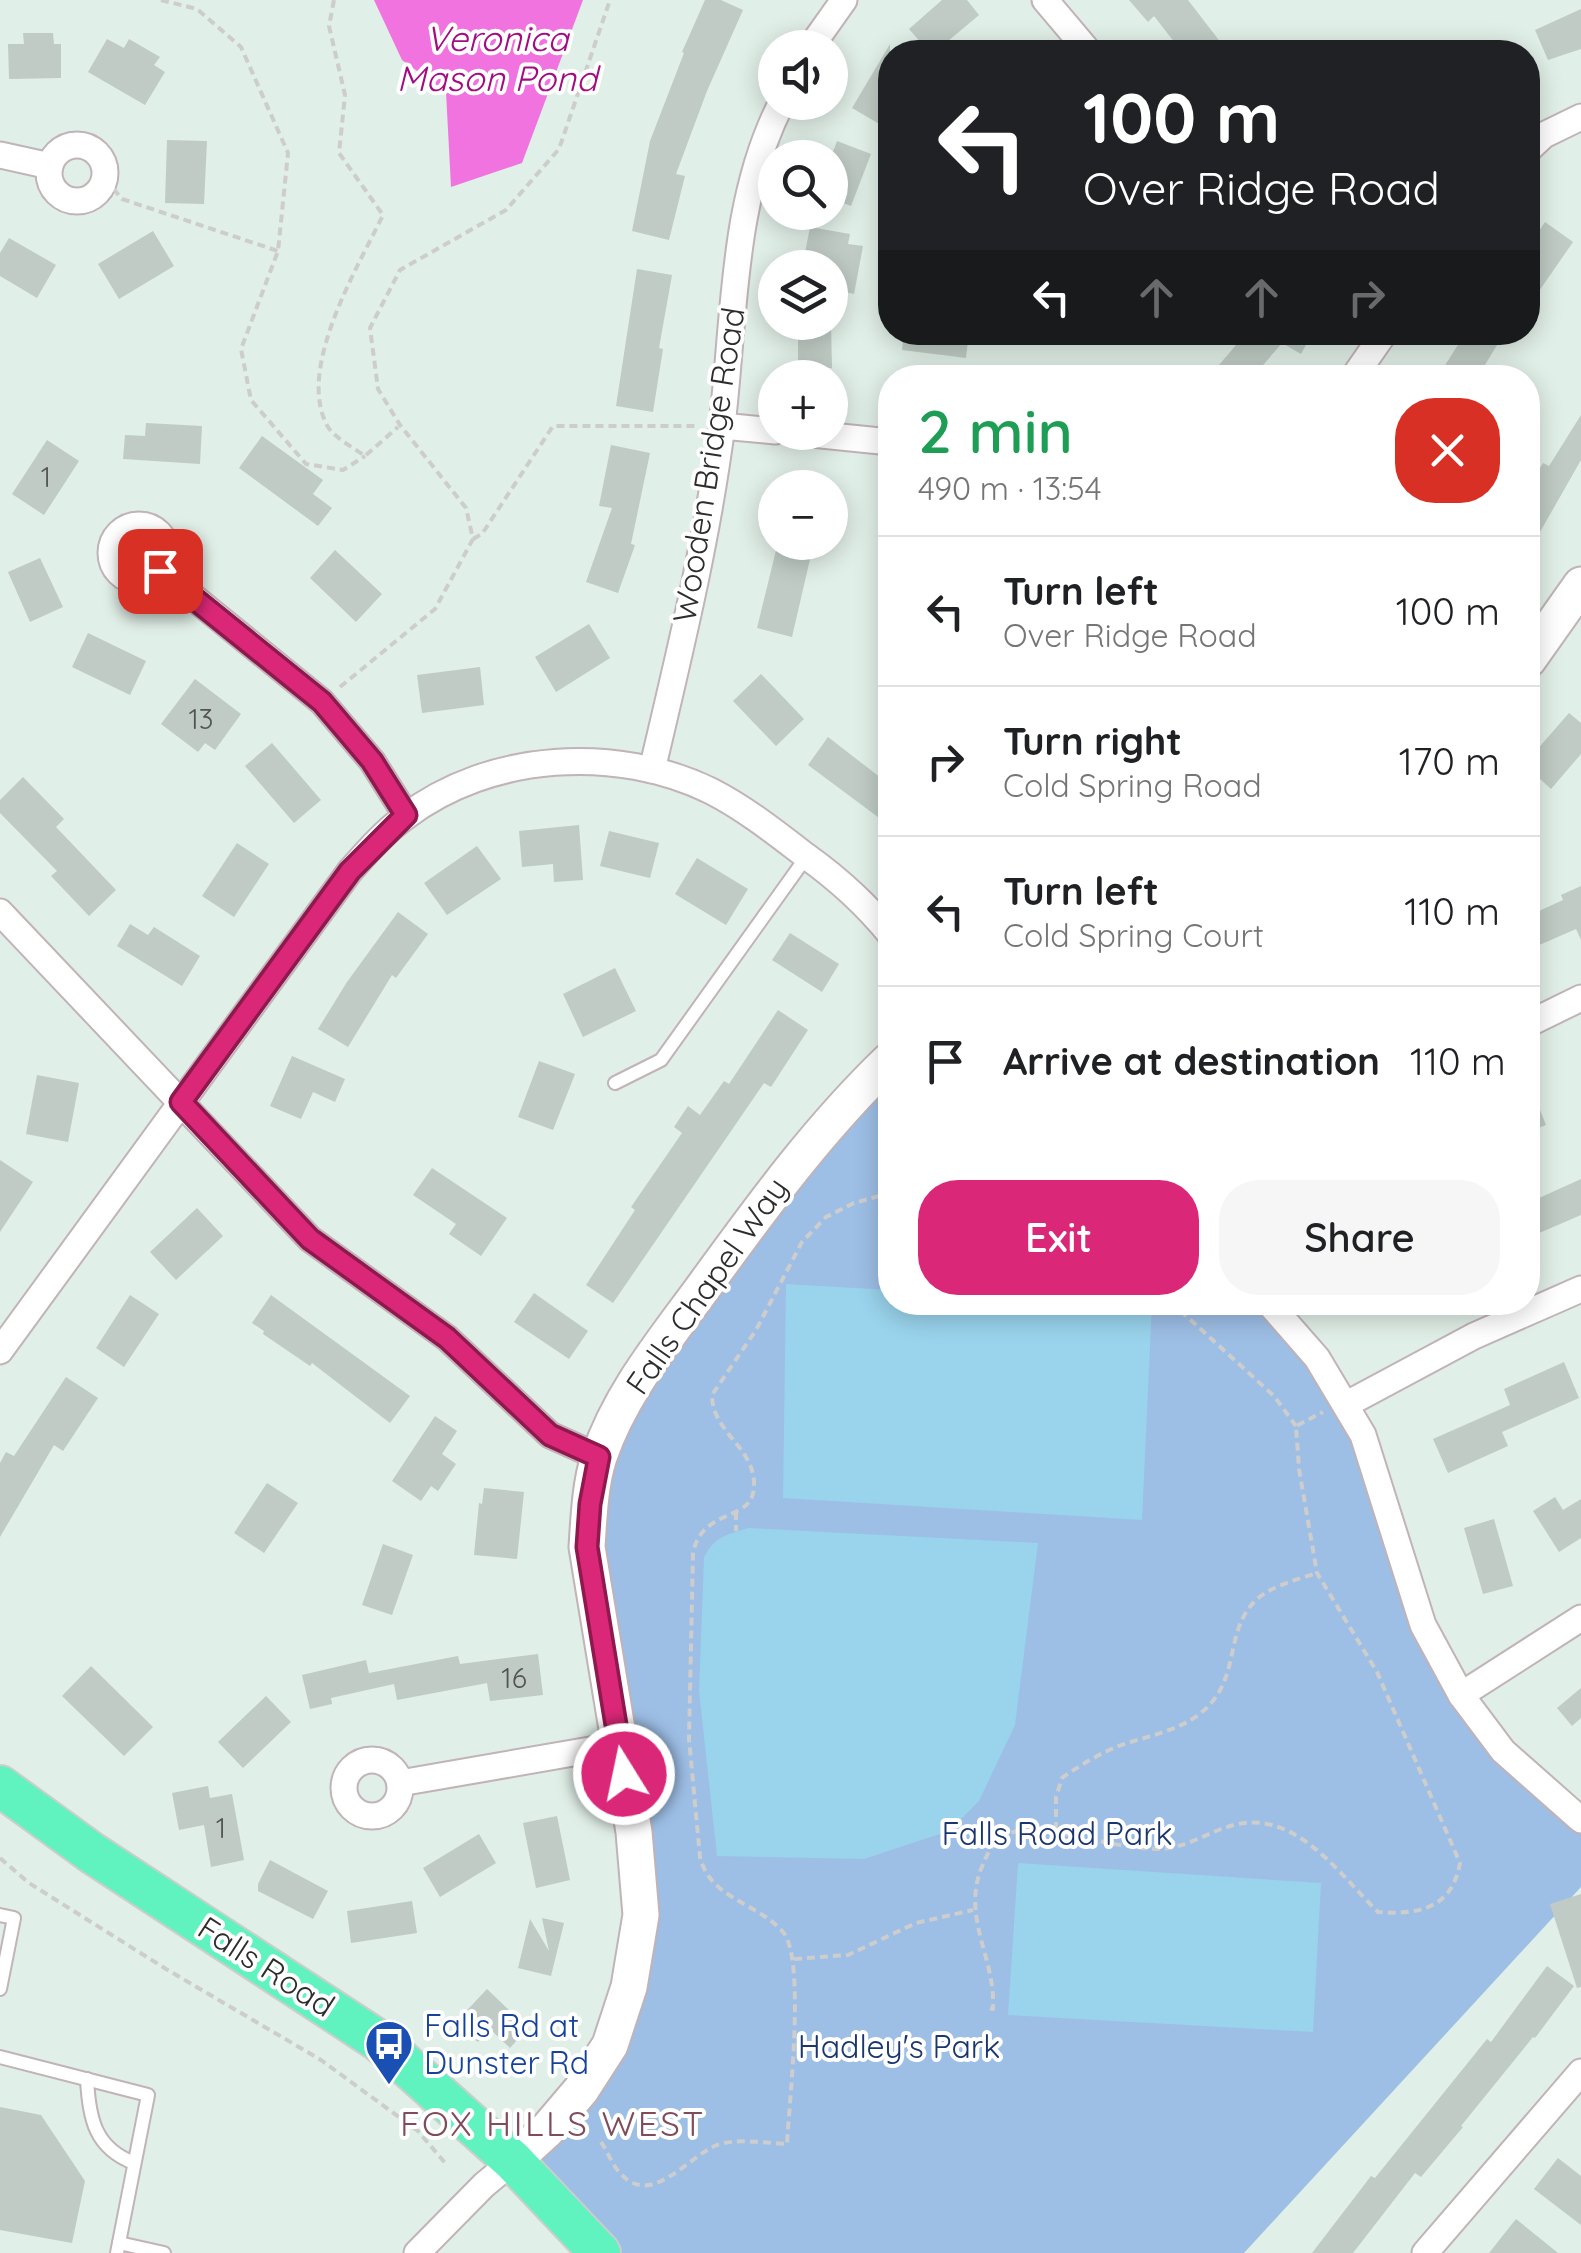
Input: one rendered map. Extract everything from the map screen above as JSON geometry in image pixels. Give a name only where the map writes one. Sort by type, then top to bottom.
[{"type":"main road","name":"Falls Road","points":[[0,1786],[92,1853],[379,2042],[514,2161],[600,2253]]},
{"type":"street","points":[[823,30],[844,0]]},
{"type":"street","points":[[1044,0],[1079,40]]},
{"type":"street","points":[[1540,139],[1581,118]]},
{"type":"street","name":"Wooden Bridge Road","points":[[652,770],[698,578],[722,426],[742,228],[775,120]]},
{"type":"street","points":[[84,145],[99,154],[106,170],[105,180],[96,194],[80,201],[70,200],[51,184],[50,166],[67,146],[84,145]]},
{"type":"street","points":[[0,156],[50,166]]},
{"type":"street","points":[[722,426],[758,429]]},
{"type":"street","points":[[848,438],[878,441]]},
{"type":"street","points":[[160,571],[322,702],[372,761],[406,815]]},
{"type":"street","points":[[1540,643],[1581,585]]},
{"type":"street","points":[[0,1352],[350,871],[406,815],[462,785],[526,766],[578,761],[652,770],[695,784],[737,806],[856,894],[878,920]]},
{"type":"street","points":[[0,912],[310,1239],[447,1338],[550,1435],[599,1457]]},
{"type":"street","points":[[1540,1018],[1581,998]]},
{"type":"street","name":"Falls Chapel Way","points":[[514,2161],[548,2130],[610,2045],[629,1987],[641,1915],[620,1745],[587,1547],[599,1457],[648,1362],[827,1124],[878,1072]]},
{"type":"street","points":[[1540,1307],[1581,1289]]},
{"type":"street","points":[[1279,1315],[1317,1358],[1363,1436],[1423,1625],[1461,1696],[1502,1751],[1581,1820]]},
{"type":"street","points":[[1346,1404],[1522,1315]]},
{"type":"street","points":[[1461,1696],[1581,1618]]},
{"type":"street","points":[[400,1783],[620,1745]]},
{"type":"street","points":[[1425,2253],[1579,2078]]},
{"type":"street","points":[[416,2253],[484,2185],[514,2161]]},
{"type":"lane","points":[[616,1083],[661,1060],[807,856]]},
{"type":"lane","points":[[0,1915],[14,1918],[0,1990]]},
{"type":"lane","points":[[0,2057],[148,2095],[118,2248],[164,2253]]},
{"type":"lane","points":[[87,2080],[92,2124],[102,2144],[134,2163]]},
{"type":"path","points":[[162,0],[197,9],[241,47],[288,153],[278,252],[241,348],[251,400],[306,464],[343,470],[400,425]]},
{"type":"path","points":[[334,0],[329,26],[344,95],[339,154],[383,215],[328,330],[318,398],[329,430],[365,456]]},
{"type":"path","points":[[472,539],[466,508],[400,425],[378,389],[370,328],[400,270],[506,210],[559,149],[610,0]]},
{"type":"path","points":[[105,180],[122,200],[278,252]]},
{"type":"path","points":[[322,702],[435,609],[472,539],[482,534],[553,426],[722,426]]},
{"type":"path","points":[[601,2142],[620,2174],[632,2184],[651,2186],[719,2144],[787,2144],[794,2004],[790,1942],[772,1921],[714,1886],[704,1874],[700,1857],[689,1739],[693,1554],[703,1527],[752,1500],[754,1484],[750,1459],[717,1421],[712,1394],[740,1356],[802,1242],[826,1217],[878,1197]]},
{"type":"path","points":[[990,2008],[994,2008],[992,1974],[973,1910],[978,1877],[990,1846],[1004,1834],[1024,1828],[1056,1830],[1118,1844],[1167,1849],[1235,1825],[1272,1825],[1316,1850],[1378,1912],[1420,1912],[1433,1905],[1451,1887],[1460,1862],[1377,1672],[1317,1573],[1296,1426],[1274,1396],[1184,1315]]},
{"type":"path","points":[[1296,1426],[1315,1414],[1346,1404]]},
{"type":"path","points":[[736,1512],[736,1532]]},
{"type":"path","points":[[1056,1830],[1056,1796],[1062,1778],[1116,1748],[1186,1724],[1201,1713],[1216,1699],[1229,1675],[1242,1621],[1255,1600],[1317,1573]]},
{"type":"path","points":[[0,1858],[29,1883],[75,1912],[321,2060],[418,2131],[446,2164]]},
{"type":"path","points":[[794,1958],[848,1956],[916,1924],[973,1910]]},
{"type":"green space","name":"Falls Road Park","points":[[878,1076],[878,1315],[1279,1315],[1317,1358],[1461,1695],[1581,1820],[1581,1887],[1244,2253],[600,2253],[513,2161],[629,1987],[606,1676],[599,1457]]},
{"type":"shaded area","points":[[786,1284],[878,1289],[878,1315],[1151,1315],[1142,1520],[783,1498]]},
{"type":"shaded area","points":[[749,1528],[1038,1543],[1015,1725],[979,1801],[949,1831],[864,1859],[717,1856],[699,1691],[704,1558],[717,1541]]},
{"type":"shaded area","points":[[1018,1863],[1321,1883],[1313,2032],[1008,2015]]},
{"type":"water","name":"Veronica Mason Pond","points":[[374,0],[583,0],[522,163],[451,187],[446,92],[402,60]]},
{"type":"building","points":[[705,0],[721,0],[743,10],[676,174],[685,176],[669,240],[632,231],[650,141]]},
{"type":"building","points":[[942,0],[967,0],[979,15],[949,40],[919,40],[909,29]]},
{"type":"building","points":[[1129,0],[1188,0],[1219,40],[1173,40],[1154,16],[1148,22]]},
{"type":"building","points":[[1581,9],[1581,49],[1548,60],[1535,30]]},
{"type":"building","points":[[23,33],[53,33],[54,44],[61,44],[61,78],[9,79],[8,44],[24,44]]},
{"type":"building","points":[[107,39],[124,48],[129,39],[160,57],[154,65],[165,72],[145,105],[88,72]]},
{"type":"building","points":[[878,64],[878,123],[852,108]]},
{"type":"building","points":[[167,140],[207,141],[204,204],[165,203]]},
{"type":"building","points":[[848,145],[871,154],[851,206],[848,205]]},
{"type":"building","points":[[1545,222],[1573,242],[1540,290],[1540,229]]},
{"type":"building","points":[[809,230],[850,234],[848,244],[863,246],[854,294],[848,293],[848,250],[806,250]]},
{"type":"building","points":[[153,231],[174,266],[119,299],[98,264]]},
{"type":"building","points":[[9,238],[56,265],[37,298],[0,276],[0,253]]},
{"type":"building","points":[[637,269],[672,275],[653,412],[616,406]]},
{"type":"building","points":[[798,340],[831,340],[832,360],[798,360]]},
{"type":"building","points":[[903,345],[968,345],[966,358],[902,350]]},
{"type":"building","points":[[1236,345],[1280,345],[1263,365],[1219,365]]},
{"type":"building","points":[[1285,345],[1306,345],[1301,354]]},
{"type":"building","points":[[1458,345],[1497,345],[1485,365],[1445,365]]},
{"type":"building","points":[[1581,415],[1581,460],[1540,532],[1540,468],[1543,463],[1549,466]]},
{"type":"building","points":[[146,423],[202,426],[200,464],[123,459],[125,435],[145,436]]},
{"type":"building","points":[[262,436],[323,480],[313,494],[332,508],[318,526],[239,468]]},
{"type":"building","points":[[47,440],[79,461],[44,515],[12,494]]},
{"type":"building","points":[[611,445],[650,453],[631,544],[635,545],[618,593],[586,582],[612,508],[599,506]]},
{"type":"building","points":[[335,550],[382,594],[356,622],[310,578]]},
{"type":"building","points":[[40,558],[63,607],[30,622],[8,572]]},
{"type":"building","points":[[774,560],[810,560],[792,637],[757,628]]},
{"type":"building","points":[[589,624],[610,658],[556,692],[535,657]]},
{"type":"building","points":[[88,633],[146,661],[130,695],[72,667]]},
{"type":"building","points":[[480,667],[484,705],[422,713],[417,675]]},
{"type":"building","points":[[761,674],[804,719],[776,746],[733,701]]},
{"type":"building","points":[[195,679],[241,714],[215,750],[205,743],[198,752],[161,724]]},
{"type":"building","points":[[1569,713],[1581,723],[1581,754],[1551,789],[1540,779],[1540,746]]},
{"type":"building","points":[[828,737],[878,776],[878,817],[808,765]]},
{"type":"building","points":[[272,743],[321,800],[294,823],[245,766]]},
{"type":"building","points":[[23,777],[64,819],[56,827],[116,890],[89,916],[51,876],[57,871],[0,813],[0,800]]},
{"type":"building","points":[[579,825],[583,880],[554,882],[553,864],[522,867],[519,831]]},
{"type":"building","points":[[609,831],[659,843],[650,878],[600,866]]},
{"type":"building","points":[[237,843],[269,864],[234,917],[202,896]]},
{"type":"building","points":[[477,846],[501,879],[447,915],[424,883]]},
{"type":"building","points":[[697,858],[748,889],[726,925],[675,894]]},
{"type":"building","points":[[1581,886],[1581,940],[1576,929],[1540,945],[1540,911],[1563,900],[1561,895]]},
{"type":"building","points":[[398,912],[428,934],[396,978],[392,975],[348,1047],[318,1029]]},
{"type":"building","points":[[130,924],[148,935],[154,927],[200,956],[182,986],[117,946]]},
{"type":"building","points":[[790,933],[839,964],[822,992],[772,960]]},
{"type":"building","points":[[615,968],[636,1011],[583,1037],[563,994]]},
{"type":"building","points":[[778,1010],[808,1030],[771,1087],[764,1083],[613,1303],[586,1285],[635,1210],[631,1207],[682,1133],[674,1127],[688,1106],[700,1115],[724,1081],[729,1084]]},
{"type":"building","points":[[292,1056],[345,1079],[335,1102],[313,1092],[301,1119],[270,1106]]},
{"type":"building","points":[[539,1061],[575,1074],[553,1130],[518,1117]]},
{"type":"building","points":[[37,1075],[79,1083],[68,1142],[26,1134]]},
{"type":"building","points":[[0,1160],[33,1182],[0,1232]]},
{"type":"building","points":[[432,1168],[507,1218],[481,1256],[449,1234],[456,1224],[413,1195]]},
{"type":"building","points":[[1581,1179],[1581,1215],[1540,1233],[1540,1198]]},
{"type":"building","points":[[197,1208],[223,1236],[176,1280],[150,1252]]},
{"type":"building","points":[[534,1293],[588,1331],[569,1359],[514,1322]]},
{"type":"building","points":[[130,1295],[159,1314],[124,1367],[96,1348]]},
{"type":"building","points":[[271,1295],[410,1396],[390,1423],[252,1323]]},
{"type":"building","points":[[1564,1362],[1579,1398],[1502,1432],[1508,1446],[1448,1473],[1433,1439],[1510,1405],[1504,1389]]},
{"type":"building","points":[[66,1377],[98,1398],[63,1451],[54,1445],[0,1537],[0,1463],[6,1452],[14,1456]]},
{"type":"building","points":[[435,1416],[457,1431],[442,1454],[456,1464],[438,1491],[431,1486],[421,1501],[392,1481]]},
{"type":"building","points":[[267,1483],[298,1503],[264,1553],[234,1533]]},
{"type":"building","points":[[484,1488],[524,1492],[517,1559],[474,1555]]},
{"type":"building","points":[[1555,1497],[1563,1510],[1581,1499],[1581,1538],[1559,1552],[1533,1511]]},
{"type":"building","points":[[1494,1519],[1513,1586],[1483,1594],[1464,1528]]},
{"type":"building","points":[[383,1544],[413,1555],[392,1615],[362,1605]]},
{"type":"building","points":[[538,1654],[543,1695],[490,1701],[487,1683],[397,1700],[394,1684],[331,1698],[332,1704],[310,1709],[302,1675],[366,1660],[369,1673],[458,1656],[460,1664]]},
{"type":"building","points":[[91,1666],[153,1727],[124,1756],[62,1696]]},
{"type":"building","points":[[1581,1688],[1581,1718],[1572,1726],[1557,1708]]},
{"type":"building","points":[[266,1696],[291,1722],[243,1768],[218,1742]]},
{"type":"building","points":[[208,1786],[210,1798],[232,1794],[244,1860],[211,1867],[204,1825],[179,1830],[172,1793]]},
{"type":"building","points":[[557,1816],[570,1880],[536,1888],[523,1823]]},
{"type":"building","points":[[479,1834],[496,1863],[440,1897],[423,1868]]},
{"type":"building","points":[[270,1860],[328,1891],[313,1919],[258,1891]]},
{"type":"building","points":[[1581,1894],[1581,1987],[1577,1988],[1550,1904]]},
{"type":"building","points":[[412,1901],[417,1933],[351,1943],[347,1911]]},
{"type":"building","points":[[542,1918],[564,1923],[551,1976],[518,1968],[530,1919],[549,1951]]},
{"type":"building","points":[[1547,1966],[1574,1986],[1463,2127],[1421,2177],[1415,2173],[1353,2253],[1312,2253],[1371,2176],[1375,2178],[1487,2039],[1491,2042]]},
{"type":"building","points":[[487,1989],[528,2028],[510,2048],[490,2029],[478,2042],[456,2022]]},
{"type":"building","points":[[0,2107],[41,2115],[85,2181],[72,2243],[0,2230]]},
{"type":"building","points":[[1558,2158],[1581,2176],[1581,2225],[1534,2189]]},
{"type":"building","points":[[1516,2219],[1558,2253],[1489,2253]]},
{"type":"place","name":"Falls Rd at Dunster Rd","points":[[389,2086]]},
{"type":"district","name":"FOX HILLS WEST","points":[[553,2124]]},
{"type":"route","points":[[160,571],[322,702],[372,761],[406,815],[350,871],[181,1102],[310,1239],[447,1338],[550,1435],[599,1457],[587,1547],[624,1774]]},
{"type":"park label","name":"Hadley's Park","points":[[899,2047]]}]
